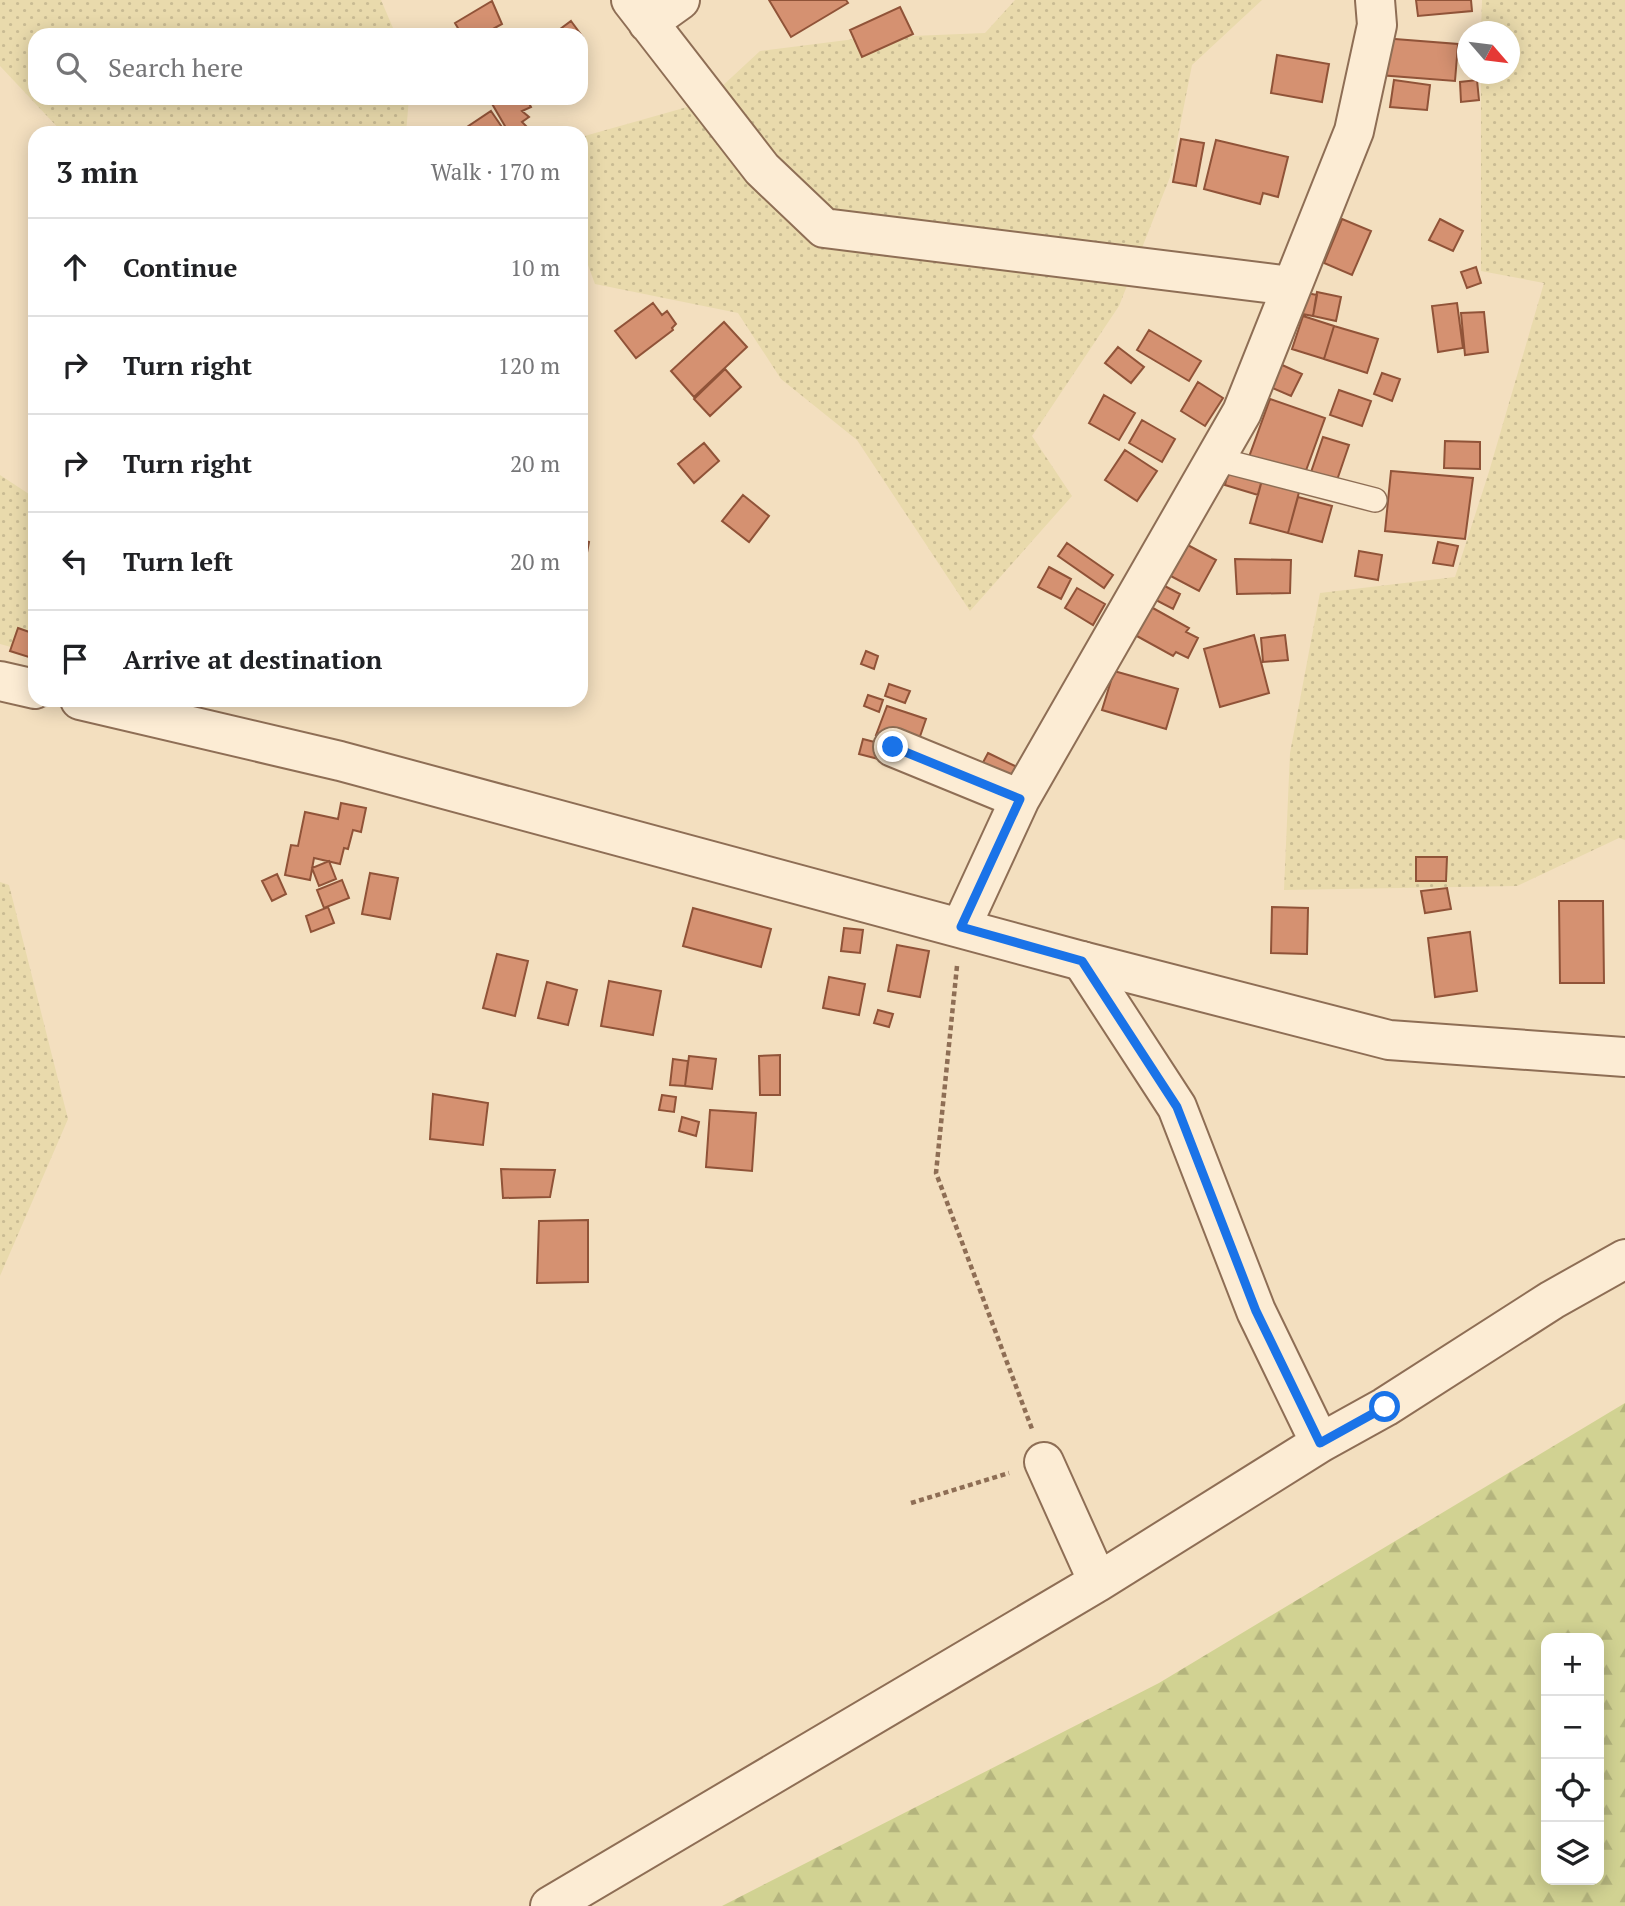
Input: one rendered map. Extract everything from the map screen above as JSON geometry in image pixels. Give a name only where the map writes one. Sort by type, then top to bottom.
[{"type":"street","points":[[680,0],[639,11],[762,169],[824,228],[1291,286]]},
{"type":"street","points":[[961,927],[1020,799],[1242,412],[1354,131],[1377,25],[1375,0]]},
{"type":"street","points":[[0,681],[28,687]]},
{"type":"street","points":[[110,707],[340,761],[1082,961],[1389,1040],[1625,1058]]},
{"type":"street","points":[[893,747],[1020,799]]},
{"type":"street","points":[[1082,961],[1177,1107],[1256,1311],[1320,1443]]},
{"type":"street","points":[[550,1906],[1098,1582],[1320,1443],[1385,1407],[1552,1300],[1625,1259]]},
{"type":"street","points":[[1044,1462],[1098,1582]]},
{"type":"lane","points":[[1216,459],[1375,500]]},
{"type":"path","points":[[911,1503],[1044,1462],[936,1172],[961,927]]},
{"type":"shaded area","points":[[0,0],[381,0],[393,28],[28,28],[28,96],[0,66]]},
{"type":"shaded area","points":[[1015,0],[1262,0],[1192,65],[1170,177],[1119,306],[1032,436],[1072,496],[970,611],[857,440],[781,379],[738,313],[595,284],[588,265],[588,135],[705,102],[760,51],[863,38],[985,33]]},
{"type":"shaded area","points":[[1482,0],[1625,0],[1625,840],[1619,838],[1517,886],[1284,890],[1290,753],[1320,593],[1455,577],[1544,283],[1481,271],[1481,84],[1520,84],[1520,21],[1481,21]]},
{"type":"shaded area","points":[[37,105],[408,105],[407,126],[56,126]]},
{"type":"shaded area","points":[[0,475],[28,493],[28,652],[0,644]]},
{"type":"shaded area","points":[[0,882],[9,885],[68,1119],[0,1276]]},
{"type":"green space","points":[[1625,1403],[1625,1906],[722,1906],[1159,1683]]},
{"type":"building","points":[[769,0],[846,0],[848,3],[791,37]]},
{"type":"building","points":[[1416,0],[1471,0],[1472,11],[1418,16]]},
{"type":"building","points":[[492,1],[502,24],[495,28],[458,28],[455,23]]},
{"type":"building","points":[[900,7],[913,34],[862,57],[850,30]]},
{"type":"building","points":[[571,21],[576,28],[562,28]]},
{"type":"building","points":[[1382,38],[1457,44],[1455,81],[1379,75]]},
{"type":"building","points":[[1277,55],[1329,64],[1322,102],[1271,93]]},
{"type":"building","points":[[1394,80],[1430,85],[1427,110],[1390,107]]},
{"type":"building","points":[[1460,84],[1477,84],[1479,100],[1461,102]]},
{"type":"building","points":[[493,105],[530,105],[531,107],[522,111],[529,117],[522,122],[526,126],[505,126]]},
{"type":"building","points":[[491,111],[501,126],[468,126]]},
{"type":"building","points":[[1181,139],[1204,143],[1196,186],[1173,182]]},
{"type":"building","points":[[1216,140],[1288,157],[1278,197],[1263,193],[1260,204],[1204,189]]},
{"type":"building","points":[[1342,219],[1371,231],[1352,275],[1324,263]]},
{"type":"building","points":[[1440,219],[1463,231],[1453,251],[1429,240]]},
{"type":"building","points":[[1476,267],[1481,283],[1467,288],[1461,272]]},
{"type":"building","points":[[1297,291],[1317,295],[1313,316],[1292,312]]},
{"type":"building","points":[[1317,292],[1341,297],[1336,321],[1313,316]]},
{"type":"building","points":[[653,303],[662,315],[667,311],[676,324],[673,330],[636,358],[615,331]]},
{"type":"building","points":[[1457,303],[1463,348],[1438,352],[1432,306]]},
{"type":"building","points":[[1484,312],[1488,352],[1465,355],[1461,313]]},
{"type":"building","points":[[1303,316],[1334,326],[1324,359],[1292,349]]},
{"type":"building","points":[[724,322],[747,347],[694,397],[671,371]]},
{"type":"building","points":[[1334,326],[1378,339],[1367,373],[1324,359]]},
{"type":"building","points":[[1149,330],[1201,361],[1189,381],[1137,350]]},
{"type":"building","points":[[1118,347],[1144,367],[1131,383],[1105,363]]},
{"type":"building","points":[[1280,364],[1302,374],[1291,396],[1270,387]]},
{"type":"building","points":[[725,369],[741,387],[710,416],[694,399]]},
{"type":"building","points":[[1382,373],[1400,379],[1392,401],[1374,394]]},
{"type":"building","points":[[1198,382],[1223,398],[1205,426],[1181,411]]},
{"type":"building","points":[[1339,390],[1371,401],[1362,426],[1330,415]]},
{"type":"building","points":[[1104,395],[1135,413],[1119,440],[1089,423]]},
{"type":"building","points":[[1270,399],[1325,418],[1304,476],[1249,457]]},
{"type":"building","points":[[1142,420],[1175,439],[1162,462],[1129,443]]},
{"type":"building","points":[[1323,437],[1349,445],[1336,483],[1310,475]]},
{"type":"building","points":[[1445,441],[1480,442],[1480,469],[1444,468]]},
{"type":"building","points":[[704,443],[719,461],[694,483],[678,464]]},
{"type":"building","points":[[1125,450],[1157,471],[1137,501],[1105,480]]},
{"type":"building","points":[[1230,464],[1264,473],[1258,495],[1225,485]]},
{"type":"building","points":[[1391,471],[1473,478],[1465,539],[1385,531]]},
{"type":"building","points":[[1263,476],[1301,485],[1288,533],[1250,523]]},
{"type":"building","points":[[743,495],[769,516],[749,542],[722,521]]},
{"type":"building","points":[[1298,497],[1332,506],[1322,542],[1288,533]]},
{"type":"building","points":[[1182,542],[1216,560],[1199,591],[1165,573]]},
{"type":"building","points":[[1438,542],[1458,546],[1453,566],[1433,563]]},
{"type":"building","points":[[1067,543],[1113,575],[1104,588],[1058,556]]},
{"type":"building","points":[[1359,551],[1382,555],[1378,580],[1355,576]]},
{"type":"building","points":[[1235,559],[1291,560],[1290,593],[1237,594]]},
{"type":"building","points":[[1049,567],[1071,579],[1061,599],[1038,587]]},
{"type":"building","points":[[1159,583],[1180,594],[1173,609],[1152,598]]},
{"type":"building","points":[[1077,588],[1105,604],[1093,625],[1065,608]]},
{"type":"building","points":[[1151,607],[1189,628],[1186,632],[1198,638],[1188,658],[1176,652],[1173,656],[1135,635]]},
{"type":"building","points":[[18,628],[28,632],[28,657],[10,651]]},
{"type":"building","points":[[1254,635],[1269,693],[1220,707],[1204,649]]},
{"type":"building","points":[[1285,635],[1288,660],[1263,662],[1261,638]]},
{"type":"building","points":[[866,651],[878,656],[874,669],[861,664]]},
{"type":"building","points":[[1114,671],[1178,689],[1166,729],[1102,710]]},
{"type":"building","points":[[889,684],[910,691],[905,703],[885,696]]},
{"type":"building","points":[[868,695],[883,700],[879,712],[864,706]]},
{"type":"building","points":[[887,706],[926,719],[916,748],[876,735]]},
{"type":"building","points":[[863,739],[890,746],[886,761],[859,754]]},
{"type":"building","points":[[988,753],[1017,767],[1009,784],[979,770]]},
{"type":"building","points":[[341,803],[366,808],[361,832],[353,830],[348,849],[344,848],[340,864],[314,858],[310,880],[285,875],[291,845],[298,846],[305,812],[338,819]]},
{"type":"building","points":[[1416,857],[1447,857],[1446,881],[1416,881]]},
{"type":"building","points":[[329,861],[336,879],[319,886],[312,868]]},
{"type":"building","points":[[370,873],[398,878],[390,919],[362,914]]},
{"type":"building","points":[[277,874],[286,894],[272,901],[262,881]]},
{"type":"building","points":[[342,880],[349,898],[324,908],[317,890]]},
{"type":"building","points":[[1447,888],[1451,909],[1425,913],[1421,891]]},
{"type":"building","points":[[1559,901],[1603,901],[1604,983],[1560,983]]},
{"type":"building","points":[[328,907],[334,923],[311,932],[306,916]]},
{"type":"building","points":[[1272,907],[1308,908],[1307,954],[1271,953]]},
{"type":"building","points":[[693,908],[771,929],[761,967],[683,946]]},
{"type":"building","points":[[844,928],[863,930],[860,953],[841,951]]},
{"type":"building","points":[[1470,932],[1477,991],[1435,997],[1428,938]]},
{"type":"building","points":[[897,945],[929,951],[920,997],[888,991]]},
{"type":"building","points":[[497,954],[528,961],[515,1016],[483,1008]]},
{"type":"building","points":[[829,977],[865,984],[859,1015],[823,1008]]},
{"type":"building","points":[[609,981],[661,991],[653,1035],[601,1026]]},
{"type":"building","points":[[547,982],[577,990],[568,1025],[538,1018]]},
{"type":"building","points":[[878,1010],[893,1014],[889,1027],[874,1023]]},
{"type":"building","points":[[780,1055],[780,1095],[760,1095],[759,1056]]},
{"type":"building","points":[[689,1056],[716,1059],[712,1089],[685,1086]]},
{"type":"building","points":[[673,1059],[688,1061],[685,1086],[670,1085]]},
{"type":"building","points":[[433,1094],[488,1103],[483,1145],[430,1139]]},
{"type":"building","points":[[662,1095],[676,1097],[674,1112],[659,1110]]},
{"type":"building","points":[[710,1110],[756,1113],[752,1171],[706,1167]]},
{"type":"building","points":[[682,1117],[699,1122],[696,1136],[679,1131]]},
{"type":"building","points":[[501,1169],[555,1170],[550,1197],[503,1198]]},
{"type":"building","points":[[588,1220],[588,1282],[537,1283],[539,1221]]},
{"type":"route","points":[[893,747],[1020,799],[961,927],[1082,961],[1177,1107],[1256,1311],[1320,1443],[1385,1407]]}]
